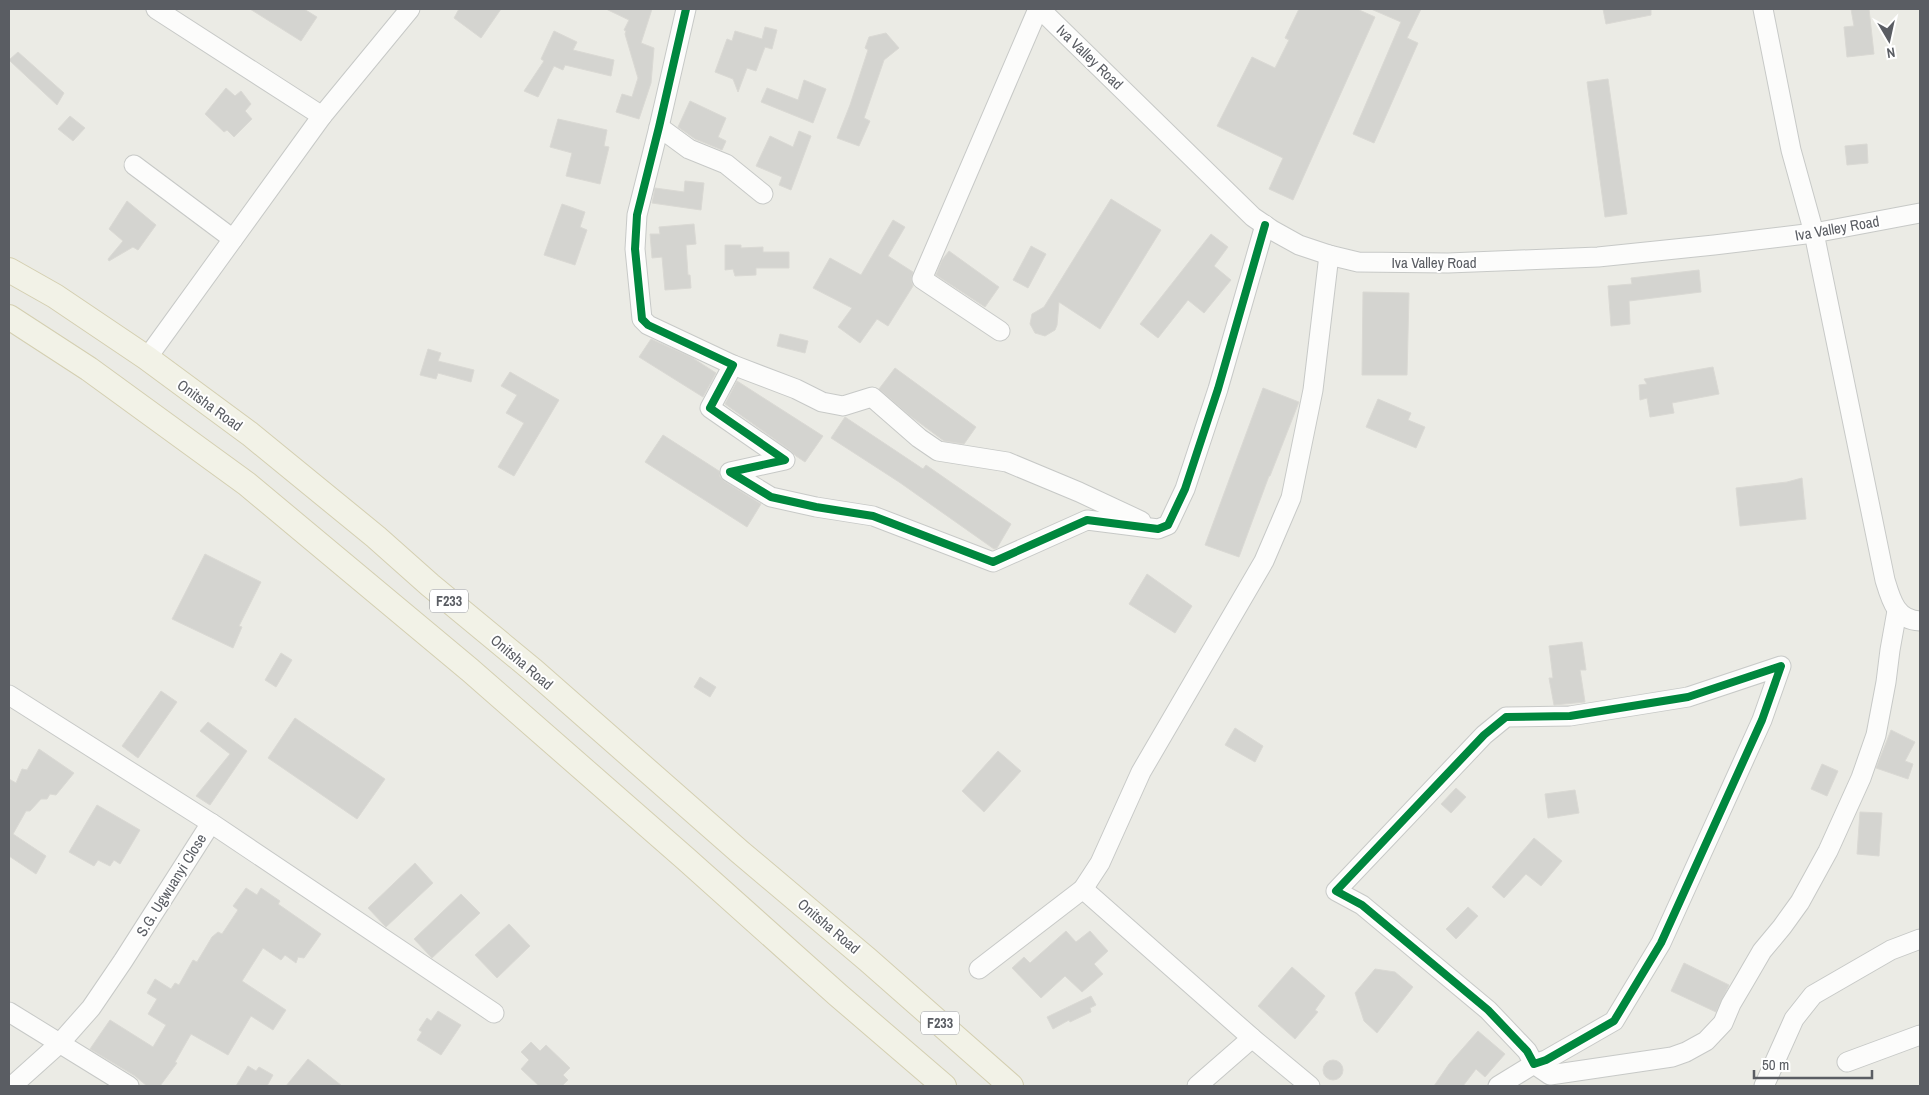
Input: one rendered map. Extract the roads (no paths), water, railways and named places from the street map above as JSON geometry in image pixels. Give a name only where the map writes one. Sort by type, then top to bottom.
[{"type":"main road","name":"Onitsha Road","points":[[9,270],[55,296],[147,358],[250,434],[376,537],[430,586],[534,672],[1011,1086]]},
{"type":"main road","name":"F233","points":[[9,317],[89,369],[255,490],[470,670],[838,995],[944,1086]]},
{"type":"street","points":[[156,9],[322,116]]},
{"type":"street","points":[[147,358],[322,116],[410,9]]},
{"type":"street","points":[[686,9],[659,128],[636,215],[634,231],[642,319],[648,325],[733,365],[796,389],[822,402],[844,406],[872,397],[938,451],[1007,462],[1079,492],[1158,529]]},
{"type":"street","points":[[1000,331],[922,279],[1039,9]]},
{"type":"street","name":"Iva Valley Road","points":[[1039,9],[1253,217],[1299,245],[1358,262],[1448,264],[1608,256],[1814,233],[1920,213]]},
{"type":"street","points":[[1498,1086],[1534,1064],[1546,1060],[1614,1021],[1661,943],[1762,720],[1781,666],[1688,697],[1570,716],[1506,717],[1484,735],[1336,891],[1362,905],[1488,1010],[1527,1051],[1534,1064],[1550,1075],[1672,1057],[1706,1041],[1723,1023],[1731,1004],[1758,958],[1782,927],[1828,851],[1861,778],[1876,735],[1882,709],[1897,611],[1885,580],[1814,233],[1791,150],[1763,9]]},
{"type":"street","points":[[659,128],[689,149],[726,164],[763,194]]},
{"type":"street","points":[[134,165],[233,239]]},
{"type":"street","points":[[733,365],[710,408],[785,460],[730,472],[771,496],[816,507],[873,516],[993,562],[1087,520],[1158,529],[1168,525],[1185,489],[1218,389],[1265,225]]},
{"type":"street","points":[[979,969],[1083,889],[1100,862],[1141,772],[1264,561],[1290,498],[1313,390],[1329,255]]},
{"type":"street","points":[[1897,611],[1906,618],[1920,621]]},
{"type":"street","name":"S.G. Ugwuanyi Close","points":[[9,695],[211,823],[92,1008],[60,1043],[12,1086]]},
{"type":"street","points":[[211,823],[494,1012]]},
{"type":"street","points":[[1083,889],[1252,1038],[1310,1086]]},
{"type":"street","points":[[1764,1086],[1794,1019],[1813,995],[1891,950],[1920,938]]},
{"type":"street","points":[[9,1012],[129,1086]]},
{"type":"street","points":[[1847,1062],[1920,1035]]},
{"type":"street","points":[[1198,1086],[1252,1038]]}]
